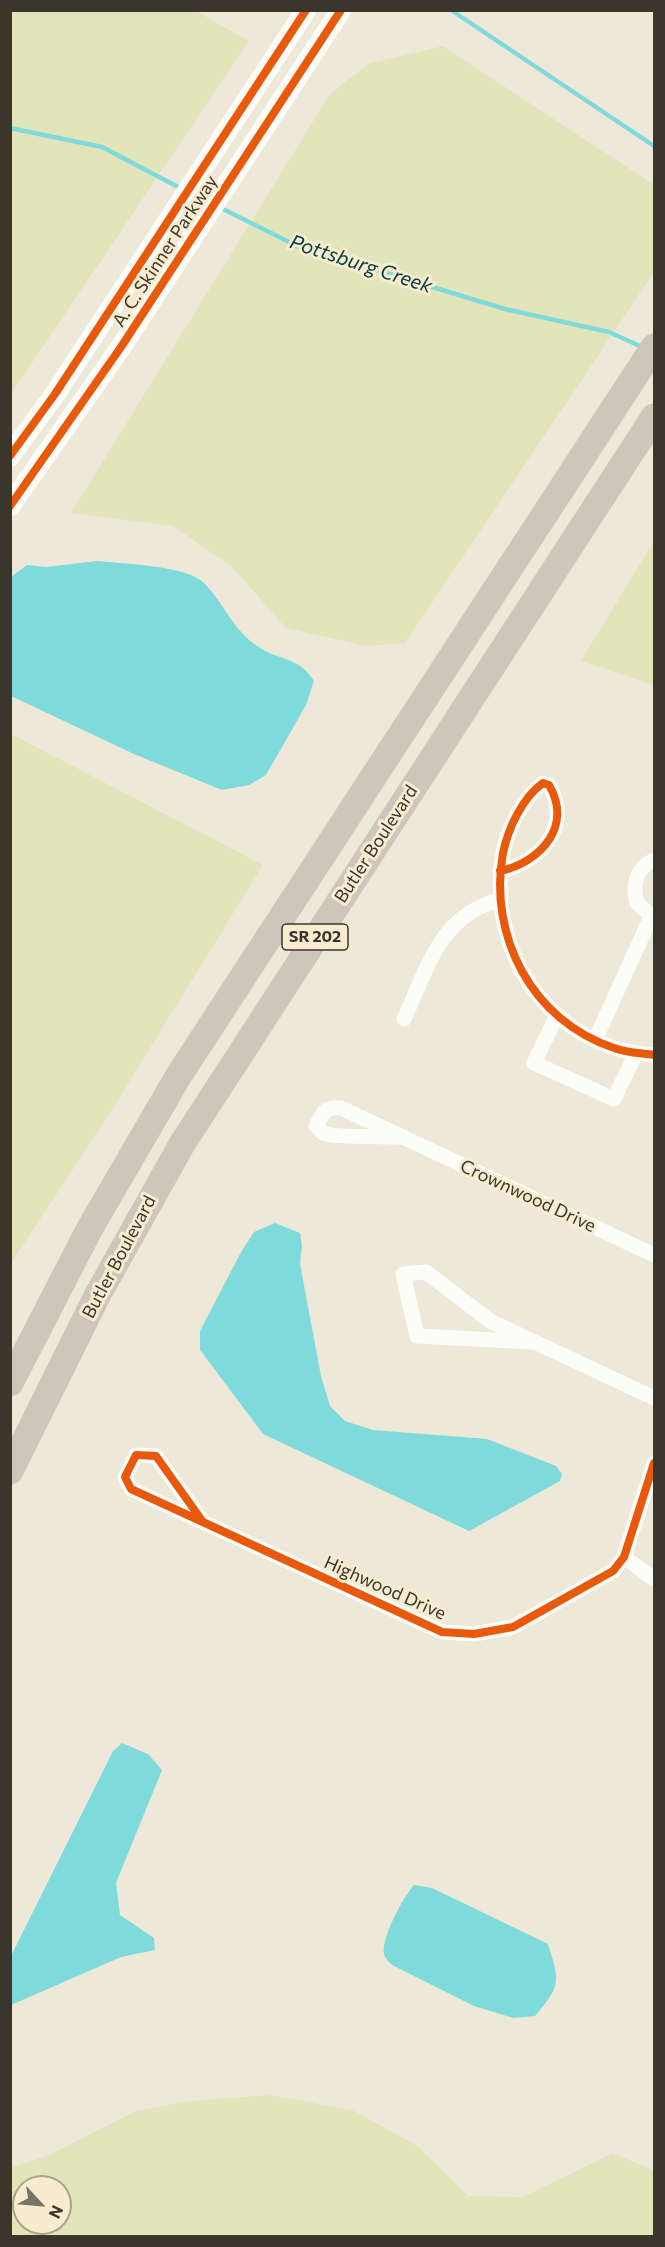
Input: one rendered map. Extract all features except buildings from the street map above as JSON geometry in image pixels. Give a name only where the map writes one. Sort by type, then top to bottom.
[{"type":"highway","name":"SR 202","points":[[10,1383],[90,1228],[179,1075],[654,347]]},
{"type":"highway","name":"Butler Boulevard","points":[[10,1471],[113,1265],[182,1144],[653,420]]},
{"type":"main road","name":"A. C. Skinner Parkway","points":[[10,456],[306,10]]},
{"type":"main road","name":"A. C. Skinner Parkway","points":[[10,506],[88,397],[341,10]]},
{"type":"street","points":[[500,871],[528,861],[541,852],[550,838],[558,812],[554,794],[549,785],[543,783],[533,790],[522,806],[505,844],[500,871],[500,900],[509,947],[529,986],[557,1015],[594,1040],[616,1049],[654,1055]]},
{"type":"street","points":[[594,1040],[653,917],[637,903],[634,885],[643,867],[654,860]]},
{"type":"street","points":[[404,1019],[438,945],[450,928],[480,905],[500,900]]},
{"type":"street","points":[[557,1015],[534,1063],[614,1099],[636,1053]]},
{"type":"street","name":"Crownwood Drive","points":[[402,1137],[368,1134],[338,1137],[322,1133],[316,1126],[324,1110],[331,1107],[341,1108],[654,1255]]},
{"type":"street","points":[[532,1342],[417,1336],[403,1274],[426,1272],[490,1321],[654,1398]]},
{"type":"street","name":"Highwood Drive","points":[[203,1522],[156,1456],[136,1455],[125,1477],[131,1489],[442,1632],[474,1634],[513,1627],[613,1571],[624,1557],[654,1463]]},
{"type":"street","points":[[624,1557],[654,1579]]},
{"type":"green space","points":[[11,10],[196,11],[249,41],[11,394]]},
{"type":"green space","points":[[443,46],[654,185],[654,272],[405,643],[366,646],[286,628],[232,567],[173,526],[71,513],[330,94],[368,64]]},
{"type":"green space","points":[[654,541],[654,685],[581,661]]},
{"type":"green space","points":[[11,734],[263,865],[103,1124],[11,1263]]},
{"type":"green space","points":[[270,2095],[352,2110],[416,2145],[468,2196],[523,2197],[613,2153],[654,2171],[654,2236],[11,2236],[11,2168],[47,2156],[136,2111],[190,2101]]},
{"type":"water","points":[[97,561],[154,566],[195,577],[204,583],[241,632],[257,646],[295,663],[308,673],[314,681],[306,705],[266,775],[249,785],[222,790],[134,754],[11,696],[11,577],[27,565],[46,567]]},
{"type":"water","points":[[275,1223],[300,1233],[302,1245],[300,1264],[321,1376],[330,1406],[345,1421],[373,1430],[487,1439],[556,1466],[562,1474],[560,1481],[469,1531],[263,1434],[200,1350],[200,1331],[254,1232]]},
{"type":"water","points":[[122,1743],[148,1754],[162,1770],[116,1883],[120,1915],[154,1938],[155,1950],[121,1957],[11,2005],[11,1956],[113,1751]]},
{"type":"water","points":[[414,1885],[432,1888],[548,1944],[555,1967],[556,1983],[550,1997],[535,2016],[513,2018],[474,2006],[390,1963],[384,1954],[389,1928]]},
{"type":"waterway","points":[[451,10],[654,146]]},
{"type":"waterway","name":"Pottsburg Creek","points":[[10,128],[102,147],[182,189]]},
{"type":"waterway","name":"Pottsburg Creek","points":[[192,194],[209,202]]},
{"type":"waterway","name":"Pottsburg Creek","points":[[219,207],[297,246],[505,309],[609,332],[642,347]]},
{"type":"cycle path","points":[[10,456],[55,394],[306,10]]},
{"type":"cycle path","points":[[10,506],[121,347],[341,10]]},
{"type":"cycle path","points":[[500,871],[515,866],[528,860],[549,840],[555,828],[557,814],[549,785],[543,783],[522,805],[508,834],[503,853],[500,884],[502,915],[510,944],[522,972],[539,996],[560,1018],[585,1035],[614,1048],[654,1055]]},
{"type":"cycle path","points":[[203,1522],[156,1456],[136,1455],[125,1477],[131,1489],[442,1632],[474,1634],[513,1627],[613,1571],[624,1557],[654,1463]]}]
